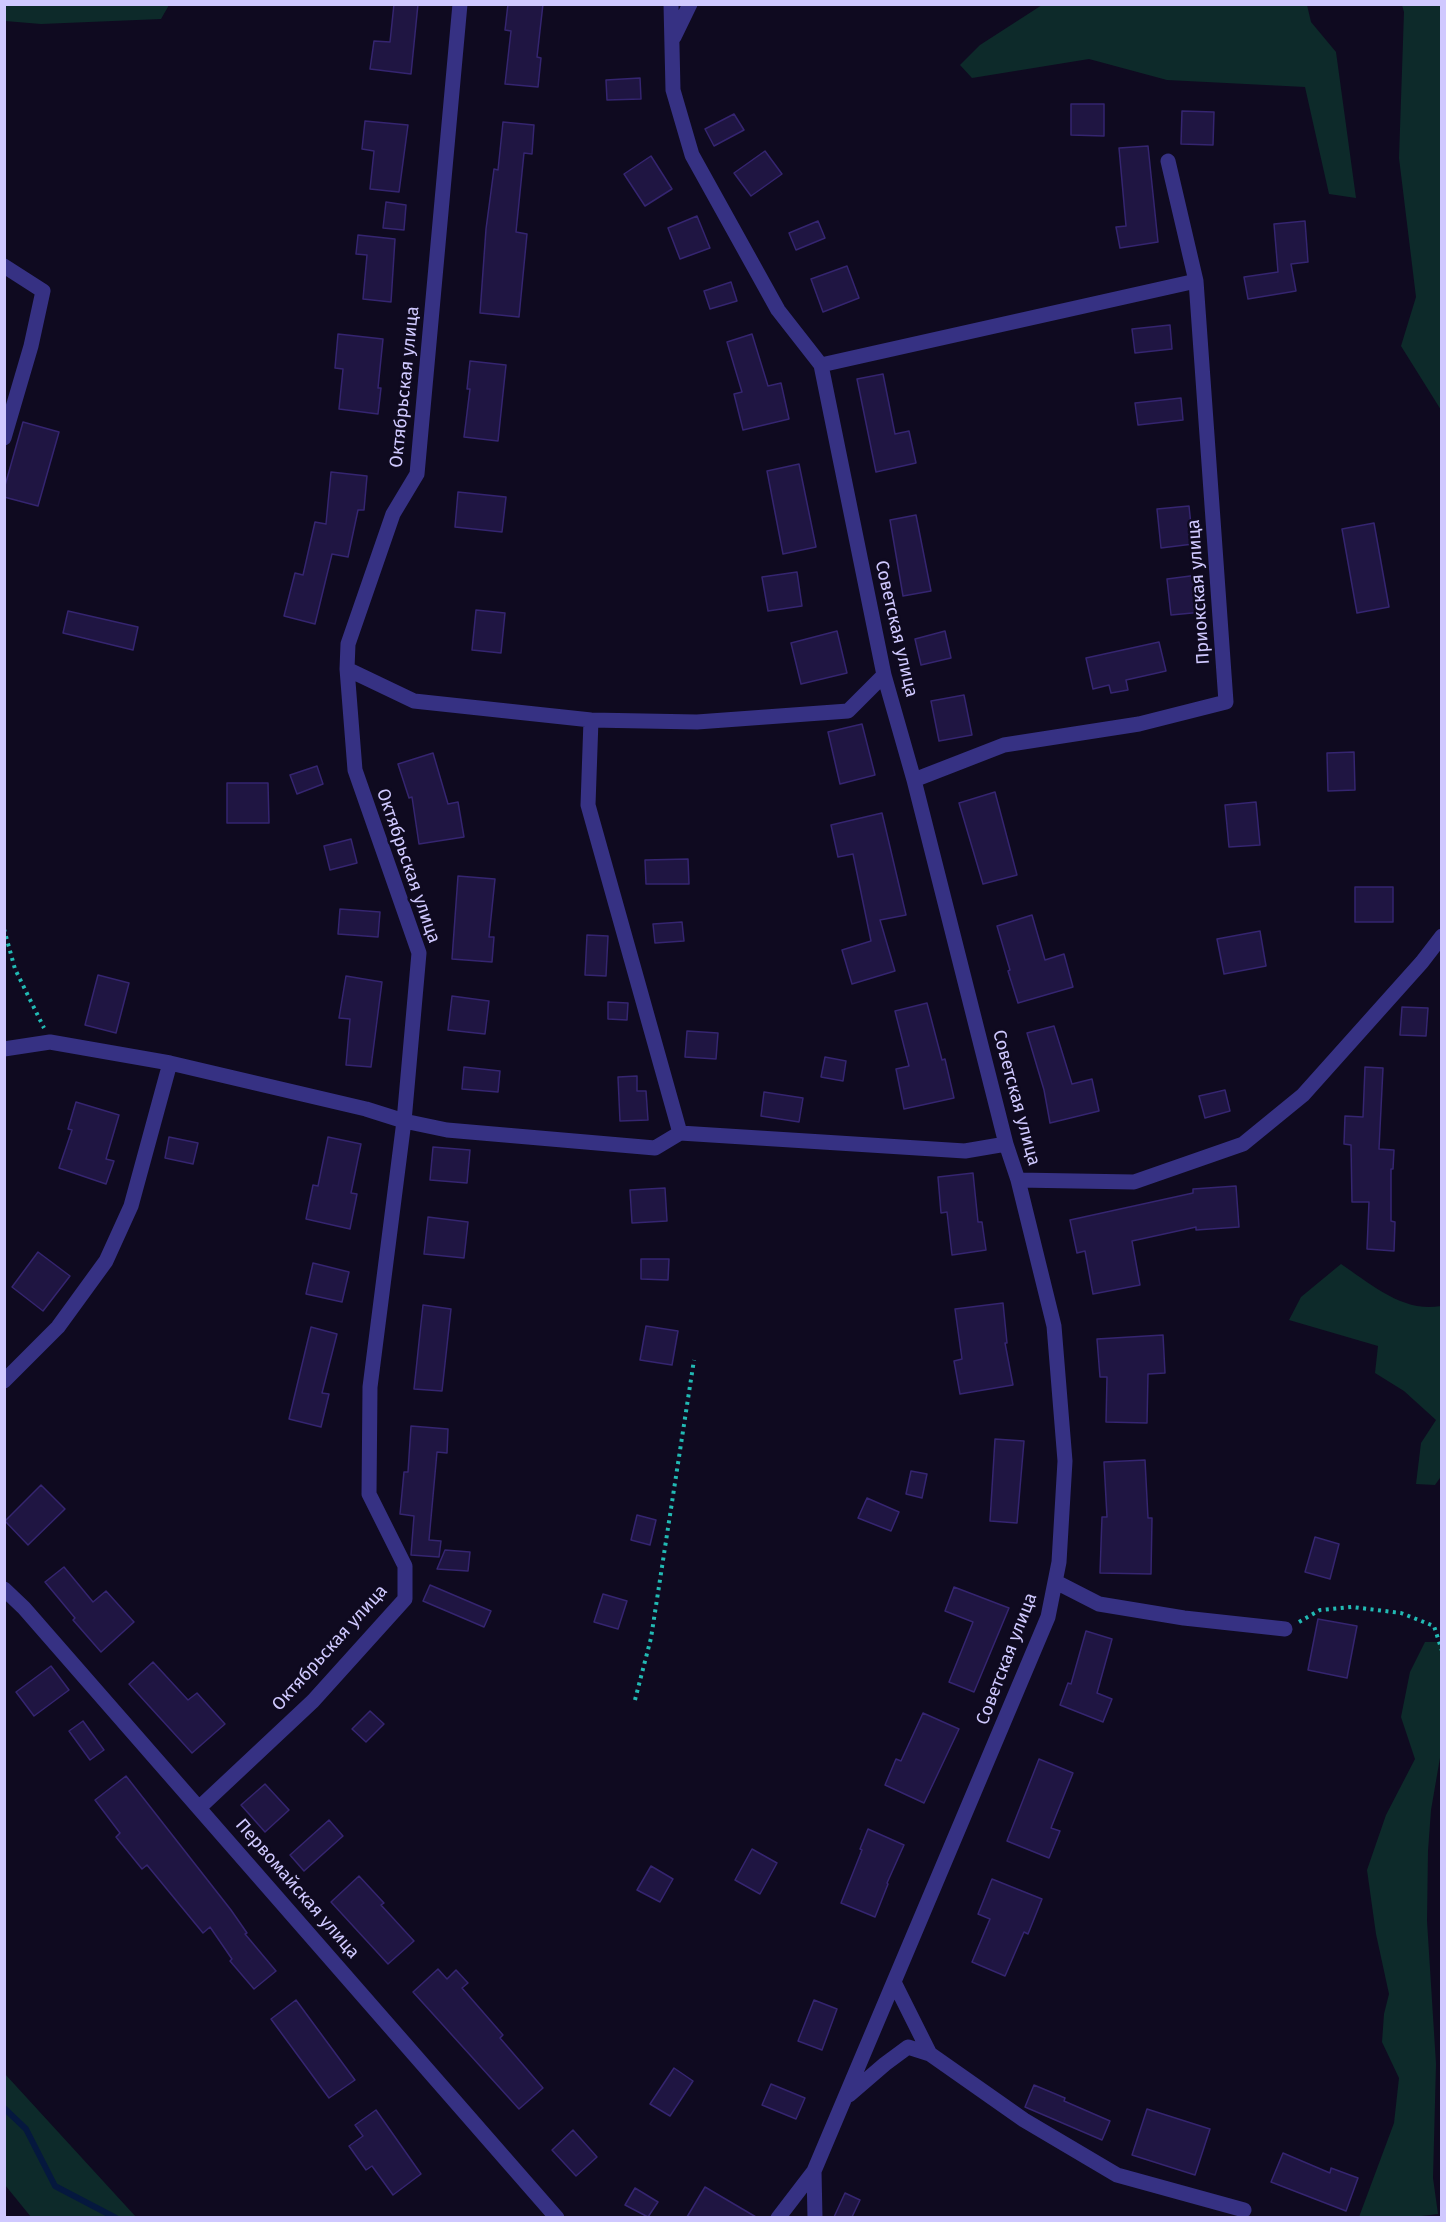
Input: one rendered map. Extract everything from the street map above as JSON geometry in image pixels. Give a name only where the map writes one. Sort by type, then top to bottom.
[{"type":"street","name":"Октябрьская улица","points":[[200,1807],[313,1701],[405,1599],[405,1566],[369,1494],[370,1387],[404,1121],[419,953],[355,770],[347,669],[348,644],[393,514],[417,474],[460,4]]},
{"type":"street","name":"Советская улица","points":[[671,4],[673,90],[692,155],[778,310],[821,365],[884,675],[914,780],[1054,1326],[1065,1461],[1062,1531],[1056,1582],[1048,1617],[814,2171],[778,2217]]},
{"type":"street","name":"Советская улица","points":[[673,40],[690,4]]},
{"type":"street","name":"Приокская улица","points":[[914,780],[1004,745],[1139,724],[1226,702],[1196,280],[1168,161]]},
{"type":"street","points":[[4,266],[43,291],[31,346],[4,438]]},
{"type":"street","points":[[821,365],[1196,280]]},
{"type":"street","points":[[347,669],[414,701],[591,720],[697,722],[848,711],[884,675]]},
{"type":"street","points":[[591,720],[588,805],[680,1133]]},
{"type":"street","points":[[1018,1180],[1134,1182],[1243,1144],[1303,1095],[1422,962],[1442,936]]},
{"type":"street","points":[[4,1049],[50,1042],[170,1063],[447,1130],[655,1148],[680,1133],[965,1151],[1006,1144]]},
{"type":"street","points":[[4,1381],[58,1327],[106,1261],[130,1206],[170,1063]]},
{"type":"street","points":[[1056,1582],[1099,1604],[1184,1618],[1285,1629]]},
{"type":"street","name":"Первомайская улица","points":[[4,1589],[24,1608],[200,1807],[557,2217]]},
{"type":"street","points":[[894,1982],[930,2054]]},
{"type":"street","points":[[844,2099],[908,2047],[930,2054],[1024,2120],[1117,2175],[1244,2210]]},
{"type":"street","name":"Советская улица","points":[[814,2171],[815,2217]]},
{"type":"path","points":[[4,929],[15,969],[50,1042]]},
{"type":"path","points":[[635,1700],[651,1638],[694,1360]]},
{"type":"path","points":[[1285,1629],[1320,1610],[1352,1607],[1401,1613],[1434,1626],[1442,1651]]},
{"type":"green space","points":[[4,5],[169,5],[161,19],[41,24],[5,21]]},
{"type":"green space","points":[[1042,5],[1307,5],[1311,22],[1336,52],[1356,198],[1329,194],[1305,87],[1167,80],[1089,59],[972,78],[960,65],[980,45]]},
{"type":"green space","points":[[1402,5],[1441,5],[1441,410],[1401,346],[1416,297],[1399,158],[1404,12]]},
{"type":"green space","points":[[1341,1264],[1376,1288],[1401,1301],[1427,1307],[1441,1306],[1442,1475],[1435,1485],[1416,1484],[1421,1443],[1436,1420],[1404,1391],[1375,1373],[1378,1346],[1289,1320],[1301,1297]]},
{"type":"green space","points":[[1425,1642],[1442,1642],[1441,1752],[1431,1810],[1427,1921],[1436,2064],[1433,2178],[1438,2214],[1405,2218],[1359,2217],[1394,2123],[1399,2078],[1382,2042],[1384,2014],[1389,1994],[1376,1934],[1367,1870],[1386,1815],[1415,1759],[1401,1717],[1410,1672]]},
{"type":"green space","points":[[4,2074],[136,2217],[31,2217],[5,2185]]},
{"type":"building","points":[[394,4],[418,4],[411,74],[370,69],[374,41],[390,42]]},
{"type":"building","points":[[508,4],[543,4],[537,57],[541,58],[538,87],[505,84],[511,31],[505,30]]},
{"type":"building","points":[[640,78],[641,99],[607,100],[606,80]]},
{"type":"building","points":[[1071,104],[1104,104],[1104,136],[1071,135]]},
{"type":"building","points":[[1182,111],[1214,112],[1213,145],[1181,144]]},
{"type":"building","points":[[734,114],[744,130],[714,146],[705,129]]},
{"type":"building","points":[[365,121],[408,125],[399,192],[370,189],[374,151],[362,149]]},
{"type":"building","points":[[503,122],[534,125],[532,154],[524,153],[516,232],[527,234],[519,317],[480,313],[486,229],[494,169],[498,170]]},
{"type":"building","points":[[1148,146],[1158,242],[1120,248],[1116,227],[1126,226],[1119,148]]},
{"type":"building","points":[[765,151],[782,174],[751,196],[734,173]]},
{"type":"building","points":[[651,156],[672,189],[645,206],[624,174]]},
{"type":"building","points":[[386,202],[406,205],[404,230],[383,228]]},
{"type":"building","points":[[697,216],[710,248],[680,259],[668,228]]},
{"type":"building","points":[[818,221],[825,238],[796,250],[789,233]]},
{"type":"building","points":[[1305,221],[1308,262],[1291,264],[1296,291],[1248,299],[1244,277],[1278,272],[1274,224]]},
{"type":"building","points":[[358,235],[395,239],[391,302],[363,299],[367,255],[356,254]]},
{"type":"building","points":[[847,266],[859,298],[823,312],[811,279]]},
{"type":"building","points":[[731,282],[737,301],[710,309],[704,291]]},
{"type":"building","points":[[1170,325],[1172,349],[1135,353],[1132,329]]},
{"type":"building","points":[[338,334],[383,339],[378,414],[339,409],[343,369],[335,368]]},
{"type":"building","points":[[752,334],[768,386],[781,383],[789,419],[743,430],[734,394],[742,392],[727,342]]},
{"type":"building","points":[[470,361],[506,365],[498,441],[464,437],[470,389],[467,389]]},
{"type":"building","points":[[883,374],[895,434],[909,431],[916,463],[876,472],[857,379]]},
{"type":"building","points":[[1181,398],[1183,420],[1138,425],[1135,403]]},
{"type":"building","points":[[23,422],[59,432],[38,506],[4,497],[4,489]]},
{"type":"building","points":[[799,464],[816,547],[783,554],[767,471]]},
{"type":"building","points":[[331,472],[367,476],[364,510],[358,510],[348,557],[332,554],[315,624],[284,616],[295,573],[303,575],[315,522],[326,524]]},
{"type":"building","points":[[458,492],[506,497],[502,532],[455,527]]},
{"type":"building","points":[[1189,506],[1193,544],[1161,548],[1157,509]]},
{"type":"building","points":[[916,515],[931,591],[903,596],[890,520]]},
{"type":"building","points":[[1374,523],[1389,607],[1357,613],[1342,529]]},
{"type":"building","points":[[797,572],[802,606],[768,611],[762,577]]},
{"type":"building","points":[[1198,575],[1203,612],[1171,615],[1167,579]]},
{"type":"building","points":[[476,610],[505,613],[501,653],[472,650]]},
{"type":"building","points":[[68,611],[138,627],[133,650],[63,633]]},
{"type":"building","points":[[837,631],[847,673],[801,684],[791,643]]},
{"type":"building","points":[[945,631],[951,658],[921,665],[915,639]]},
{"type":"building","points":[[1159,642],[1166,671],[1126,680],[1128,690],[1111,693],[1109,685],[1093,689],[1086,658]]},
{"type":"building","points":[[964,695],[972,735],[939,741],[931,701]]},
{"type":"building","points":[[862,724],[875,775],[840,784],[828,732]]},
{"type":"building","points":[[1354,752],[1355,790],[1328,791],[1327,753]]},
{"type":"building","points":[[433,753],[448,804],[458,802],[464,837],[419,844],[412,797],[409,798],[398,764]]},
{"type":"building","points":[[317,766],[323,784],[297,794],[290,775]]},
{"type":"building","points":[[227,783],[268,783],[269,823],[227,823]]},
{"type":"building","points":[[995,792],[1017,875],[983,884],[959,803]]},
{"type":"building","points":[[1256,802],[1260,845],[1229,847],[1225,805]]},
{"type":"building","points":[[882,813],[906,915],[880,920],[895,971],[852,984],[842,950],[871,941],[853,854],[838,857],[831,825]]},
{"type":"building","points":[[351,839],[357,863],[330,870],[324,846]]},
{"type":"building","points":[[688,859],[689,884],[646,884],[645,860]]},
{"type":"building","points":[[458,876],[495,879],[489,937],[494,937],[492,962],[452,959]]},
{"type":"building","points":[[1355,887],[1393,887],[1393,922],[1355,922]]},
{"type":"building","points":[[340,909],[380,912],[378,937],[338,934]]},
{"type":"building","points":[[1032,915],[1045,960],[1064,954],[1073,987],[1018,1003],[997,926]]},
{"type":"building","points":[[682,922],[684,941],[655,943],[653,924]]},
{"type":"building","points":[[1260,931],[1266,966],[1224,974],[1217,939]]},
{"type":"building","points":[[587,935],[608,936],[606,976],[585,975]]},
{"type":"building","points":[[98,975],[129,983],[116,1033],[85,1025]]},
{"type":"building","points":[[346,976],[382,982],[371,1067],[346,1065],[350,1019],[339,1018]]},
{"type":"building","points":[[452,996],[489,1001],[485,1034],[448,1030]]},
{"type":"building","points":[[608,1002],[628,1003],[627,1020],[608,1019]]},
{"type":"building","points":[[927,1003],[942,1060],[945,1059],[954,1098],[904,1109],[896,1069],[909,1066],[895,1011]]},
{"type":"building","points":[[1402,1007],[1428,1008],[1426,1036],[1400,1035]]},
{"type":"building","points":[[1054,1026],[1072,1084],[1092,1079],[1099,1111],[1050,1123],[1044,1090],[1027,1033]]},
{"type":"building","points":[[687,1031],[718,1033],[716,1059],[685,1057]]},
{"type":"building","points":[[825,1057],[846,1061],[843,1081],[821,1077]]},
{"type":"building","points":[[464,1067],[500,1071],[498,1092],[462,1089]]},
{"type":"building","points":[[1365,1067],[1383,1068],[1379,1149],[1394,1150],[1393,1169],[1391,1169],[1391,1221],[1395,1222],[1394,1251],[1367,1249],[1369,1202],[1352,1202],[1351,1145],[1344,1144],[1345,1116],[1363,1117]]},
{"type":"building","points":[[637,1076],[637,1091],[646,1091],[648,1120],[620,1121],[618,1077]]},
{"type":"building","points":[[1225,1090],[1230,1111],[1205,1118],[1199,1096]]},
{"type":"building","points":[[764,1092],[803,1098],[799,1122],[761,1116]]},
{"type":"building","points":[[76,1102],[119,1115],[106,1159],[114,1161],[106,1184],[59,1168],[72,1130],[68,1129]]},
{"type":"building","points":[[169,1137],[198,1143],[193,1164],[165,1158]]},
{"type":"building","points":[[328,1137],[361,1144],[351,1193],[357,1194],[350,1229],[306,1219],[313,1185],[318,1186]]},
{"type":"building","points":[[433,1147],[470,1150],[467,1183],[430,1180]]},
{"type":"building","points":[[973,1173],[978,1222],[982,1222],[986,1250],[952,1255],[947,1212],[941,1213],[938,1177]]},
{"type":"building","points":[[1236,1186],[1239,1227],[1196,1230],[1196,1227],[1132,1241],[1140,1285],[1093,1294],[1085,1251],[1077,1253],[1070,1220],[1193,1193],[1193,1189]]},
{"type":"building","points":[[665,1188],[667,1221],[632,1223],[630,1190]]},
{"type":"building","points":[[428,1217],[468,1222],[464,1258],[424,1254]]},
{"type":"building","points":[[38,1252],[70,1276],[43,1311],[12,1287]]},
{"type":"building","points":[[641,1259],[669,1259],[668,1280],[641,1279]]},
{"type":"building","points":[[313,1263],[349,1272],[342,1302],[306,1294]]},
{"type":"building","points":[[1003,1303],[1007,1343],[1005,1343],[1013,1385],[960,1394],[954,1361],[962,1359],[955,1309]]},
{"type":"building","points":[[423,1305],[451,1309],[442,1391],[414,1389]]},
{"type":"building","points":[[646,1326],[678,1331],[672,1365],[640,1360]]},
{"type":"building","points":[[311,1327],[337,1334],[322,1393],[329,1394],[321,1427],[289,1419]]},
{"type":"building","points":[[1163,1335],[1165,1373],[1148,1374],[1147,1423],[1106,1422],[1107,1377],[1100,1377],[1097,1339]]},
{"type":"building","points":[[411,1426],[448,1429],[447,1453],[437,1452],[429,1540],[441,1541],[439,1557],[411,1555],[414,1516],[400,1514],[404,1472],[408,1472]]},
{"type":"building","points":[[995,1439],[1024,1441],[1017,1523],[990,1521]]},
{"type":"building","points":[[1145,1460],[1148,1518],[1152,1518],[1151,1574],[1100,1573],[1102,1517],[1107,1517],[1104,1462]]},
{"type":"building","points":[[911,1471],[927,1474],[922,1498],[906,1494]]},
{"type":"building","points":[[41,1485],[65,1509],[28,1545],[5,1521]]},
{"type":"building","points":[[867,1498],[899,1512],[891,1531],[858,1518]]},
{"type":"building","points":[[637,1515],[656,1520],[650,1545],[631,1540]]},
{"type":"building","points":[[1315,1537],[1339,1544],[1330,1579],[1305,1572]]},
{"type":"building","points":[[445,1550],[470,1552],[468,1571],[437,1569]]},
{"type":"building","points":[[64,1567],[93,1602],[106,1591],[134,1622],[101,1652],[73,1620],[75,1618],[45,1582]]},
{"type":"building","points":[[430,1585],[491,1611],[484,1627],[423,1601]]},
{"type":"building","points":[[954,1587],[1009,1608],[974,1692],[949,1682],[973,1622],[945,1611]]},
{"type":"building","points":[[603,1594],[627,1601],[618,1629],[594,1622]]},
{"type":"building","points":[[1318,1619],[1357,1626],[1347,1678],[1308,1670]]},
{"type":"building","points":[[1086,1631],[1112,1639],[1097,1693],[1112,1699],[1103,1722],[1060,1705],[1068,1683],[1071,1684]]},
{"type":"building","points":[[153,1662],[188,1700],[197,1693],[225,1724],[192,1753],[129,1684]]},
{"type":"building","points":[[51,1666],[69,1690],[34,1716],[16,1692]]},
{"type":"building","points":[[370,1711],[384,1724],[366,1742],[352,1729]]},
{"type":"building","points":[[923,1713],[959,1729],[924,1803],[885,1785],[896,1759],[901,1761]]},
{"type":"building","points":[[83,1721],[104,1750],[90,1760],[69,1731]]},
{"type":"building","points":[[1039,1759],[1073,1773],[1051,1828],[1060,1831],[1049,1858],[1007,1841]]},
{"type":"building","points":[[126,1776],[231,1910],[247,1933],[245,1934],[276,1971],[254,1989],[230,1961],[232,1959],[210,1927],[203,1933],[147,1865],[142,1869],[116,1837],[120,1833],[95,1800]]},
{"type":"building","points":[[265,1784],[289,1810],[265,1832],[241,1805]]},
{"type":"building","points":[[329,1820],[343,1836],[304,1871],[290,1855]]},
{"type":"building","points":[[868,1829],[904,1845],[875,1917],[841,1903]]},
{"type":"building","points":[[752,1849],[777,1863],[760,1894],[735,1880]]},
{"type":"building","points":[[651,1866],[673,1879],[660,1902],[637,1890]]},
{"type":"building","points":[[359,1876],[384,1903],[381,1905],[414,1941],[388,1964],[331,1902]]},
{"type":"building","points":[[992,1879],[1042,1899],[1028,1934],[1024,1932],[1005,1976],[972,1962],[990,1919],[978,1914]]},
{"type":"building","points":[[438,1969],[447,1979],[456,1970],[468,1983],[462,1988],[503,2035],[500,2038],[543,2088],[519,2109],[413,1992]]},
{"type":"building","points":[[296,2000],[355,2080],[329,2098],[271,2019]]},
{"type":"building","points":[[814,2000],[837,2009],[822,2050],[798,2041]]},
{"type":"building","points":[[674,2068],[693,2081],[670,2116],[650,2104]]},
{"type":"building","points":[[771,2084],[805,2098],[796,2119],[762,2105]]},
{"type":"building","points":[[1034,2085],[1110,2121],[1102,2140],[1025,2107]]},
{"type":"building","points":[[1147,2109],[1210,2129],[1195,2175],[1132,2155]]},
{"type":"building","points":[[376,2110],[421,2174],[393,2195],[372,2166],[366,2170],[349,2146],[363,2136],[355,2125]]},
{"type":"building","points":[[573,2130],[597,2157],[576,2176],[552,2150]]},
{"type":"building","points":[[1283,2153],[1330,2173],[1331,2168],[1358,2178],[1346,2211],[1271,2182]]},
{"type":"building","points":[[705,2187],[756,2217],[687,2217]]},
{"type":"building","points":[[635,2188],[658,2202],[648,2217],[625,2205]]},
{"type":"building","points":[[845,2193],[860,2200],[852,2217],[834,2217]]},
{"type":"waterway","points":[[4,2108],[26,2129],[55,2186],[116,2218]]}]
